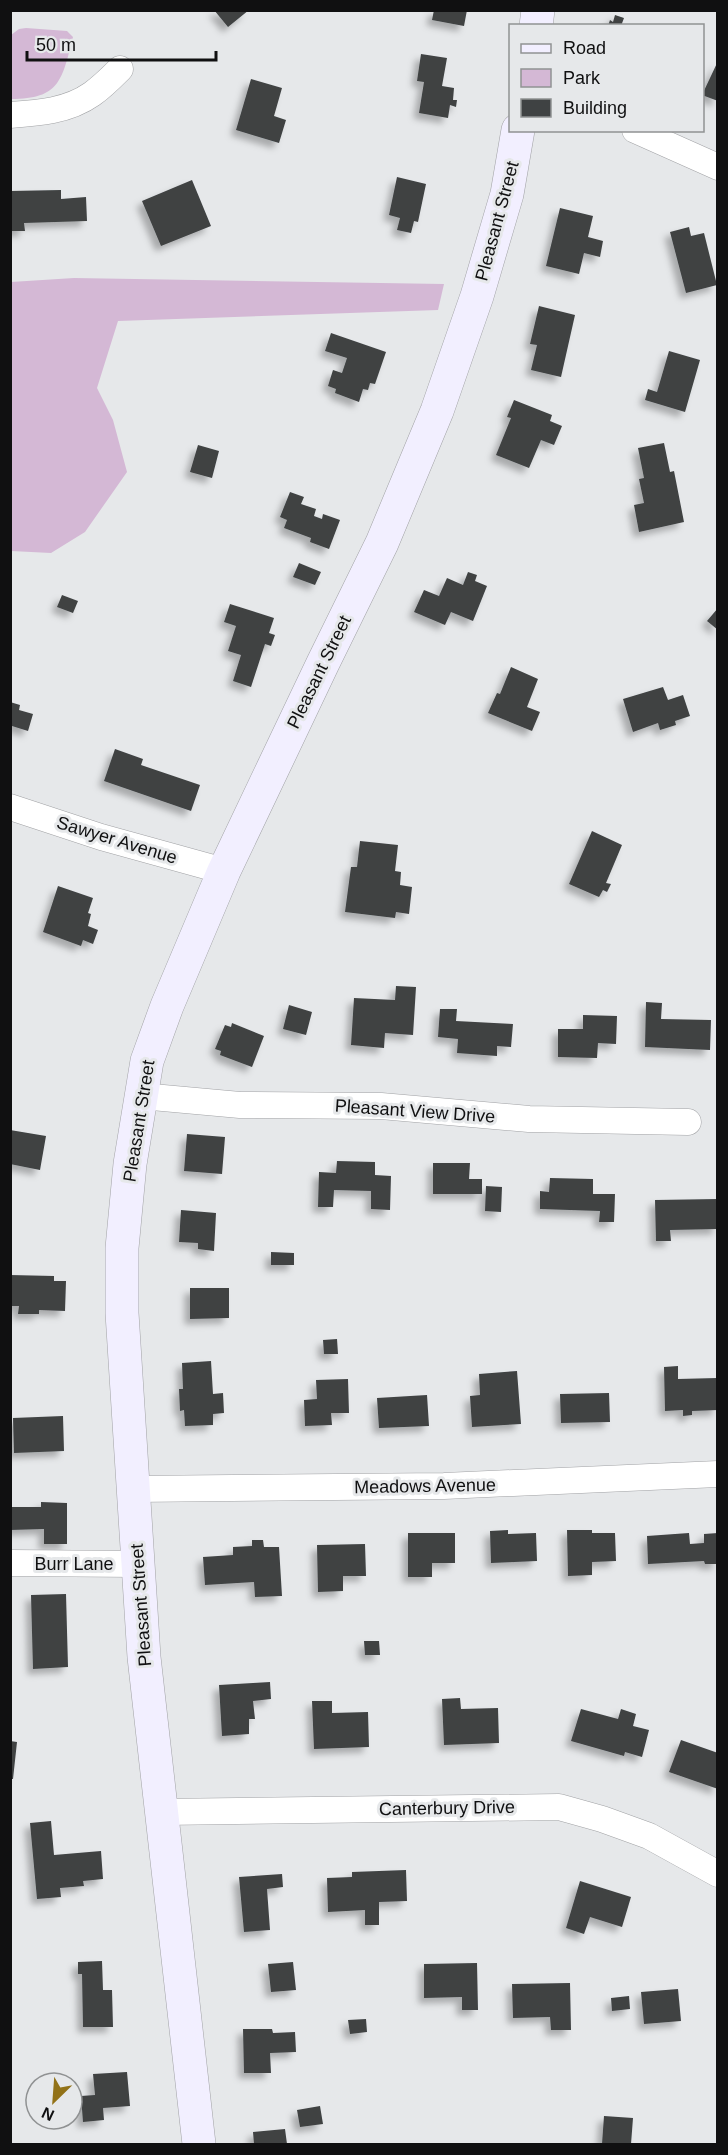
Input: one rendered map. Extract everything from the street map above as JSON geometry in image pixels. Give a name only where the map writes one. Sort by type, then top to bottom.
[{"type":"main road","name":"Pleasant Street","points":[[199,2145],[144,1657],[122,1313],[122,1248],[130,1164],[147,1061],[167,1006],[224,871],[382,543],[420,454],[477,296],[507,194],[519,132]]},
{"type":"street","points":[[10,115],[52,111],[70,106],[91,95],[120,69]]},
{"type":"street","points":[[639,132],[717,167]]},
{"type":"street","name":"Sawyer Avenue","points":[[10,807],[101,837],[224,871]]},
{"type":"street","name":"Pleasant View Drive","points":[[141,1096],[240,1105],[381,1106],[529,1119],[688,1122]]},
{"type":"street","name":"Meadows Avenue","points":[[133,1489],[444,1486],[717,1474]]},
{"type":"street","name":"Burr Lane","points":[[10,1563],[138,1564]]},
{"type":"street","name":"Canterbury Drive","points":[[162,1812],[560,1807],[649,1836],[717,1874]]},
{"type":"green space","points":[[19,29],[67,31],[73,37],[66,65],[56,84],[49,91],[27,98],[11,99],[11,35]]},
{"type":"green space","points":[[74,278],[444,284],[438,310],[118,321],[97,388],[113,420],[127,472],[85,532],[51,553],[11,551],[11,282]]},
{"type":"building","points":[[214,10],[249,10],[228,27]]},
{"type":"building","points":[[434,10],[467,10],[464,26],[432,20]]},
{"type":"building","points":[[615,15],[624,18],[622,24],[609,24],[610,20],[613,22]]},
{"type":"building","points":[[421,54],[447,58],[442,86],[454,88],[453,100],[457,100],[456,107],[450,105],[448,118],[419,113],[424,82],[417,81]]},
{"type":"building","points":[[718,61],[718,101],[704,96],[704,91]]},
{"type":"building","points":[[251,79],[282,88],[274,116],[286,120],[279,143],[236,130]]},
{"type":"building","points":[[397,177],[426,184],[418,222],[414,221],[411,233],[397,230],[400,218],[389,215]]},
{"type":"building","points":[[192,180],[211,226],[161,246],[142,201]]},
{"type":"building","points":[[61,190],[61,199],[86,197],[87,221],[24,223],[25,231],[10,231],[10,191]]},
{"type":"building","points":[[560,208],[593,216],[588,237],[603,241],[600,257],[584,253],[579,274],[546,266]]},
{"type":"building","points":[[689,227],[691,236],[704,233],[717,285],[686,293],[670,232]]},
{"type":"building","points":[[539,306],[575,315],[561,377],[531,370],[537,345],[530,344]]},
{"type":"building","points":[[331,333],[386,352],[375,384],[370,383],[368,390],[363,389],[359,402],[335,393],[336,389],[328,386],[333,370],[342,373],[347,358],[325,351]]},
{"type":"building","points":[[669,351],[700,360],[685,412],[645,400],[648,389],[657,392]]},
{"type":"building","points":[[514,400],[552,415],[550,421],[562,426],[554,445],[541,440],[529,468],[496,455],[511,418],[507,417]]},
{"type":"building","points":[[664,443],[670,472],[674,471],[684,522],[639,532],[634,505],[644,503],[639,479],[644,478],[638,448]]},
{"type":"building","points":[[198,445],[219,451],[212,478],[190,472]]},
{"type":"building","points":[[290,492],[304,497],[301,504],[316,509],[314,516],[322,519],[323,514],[340,520],[329,549],[310,542],[311,538],[284,528],[287,520],[280,517]]},
{"type":"building","points":[[299,563],[321,572],[315,585],[293,577]]},
{"type":"building","points":[[468,572],[477,575],[475,581],[487,586],[473,621],[451,612],[445,625],[414,612],[424,590],[439,596],[447,578],[463,585]]},
{"type":"building","points":[[62,595],[78,601],[73,613],[57,607]]},
{"type":"building","points":[[230,604],[274,618],[269,633],[275,635],[271,646],[265,644],[251,687],[233,681],[241,655],[228,651],[236,626],[224,622]]},
{"type":"building","points":[[718,608],[718,630],[707,621]]},
{"type":"building","points":[[511,667],[538,679],[527,707],[540,712],[532,731],[488,713],[497,693],[500,694]]},
{"type":"building","points":[[663,687],[668,700],[683,695],[690,716],[675,721],[676,725],[660,730],[658,723],[633,732],[623,699]]},
{"type":"building","points":[[10,702],[20,705],[19,710],[33,714],[28,731],[12,726],[10,730]]},
{"type":"building","points":[[115,749],[143,759],[141,765],[200,785],[191,811],[104,781]]},
{"type":"building","points":[[592,831],[622,845],[606,883],[611,884],[607,892],[603,890],[599,897],[569,884]]},
{"type":"building","points":[[360,841],[398,845],[395,871],[401,872],[400,885],[412,887],[409,914],[396,912],[395,918],[345,912],[351,867],[357,867]]},
{"type":"building","points":[[58,886],[93,898],[88,913],[91,914],[88,926],[98,930],[93,944],[83,940],[81,946],[43,932]]},
{"type":"building","points":[[396,986],[416,987],[413,1035],[385,1033],[384,1048],[351,1045],[354,998],[395,1000]]},
{"type":"building","points":[[646,1002],[662,1003],[661,1019],[711,1020],[710,1050],[645,1047]]},
{"type":"building","points":[[289,1005],[312,1012],[306,1035],[283,1029]]},
{"type":"building","points":[[440,1009],[457,1009],[456,1021],[513,1024],[511,1047],[497,1046],[497,1056],[457,1053],[458,1039],[438,1037]]},
{"type":"building","points":[[583,1015],[617,1016],[616,1044],[598,1043],[597,1058],[558,1057],[558,1029],[583,1029]]},
{"type":"building","points":[[232,1023],[264,1036],[252,1067],[220,1055],[221,1051],[215,1049],[225,1025],[231,1027]]},
{"type":"building","points":[[10,1130],[46,1136],[40,1170],[10,1164]]},
{"type":"building","points":[[187,1134],[225,1137],[222,1174],[184,1171]]},
{"type":"building","points":[[337,1161],[375,1162],[375,1175],[391,1176],[390,1210],[371,1209],[371,1191],[334,1190],[333,1207],[318,1207],[319,1172],[336,1173]]},
{"type":"building","points":[[433,1163],[470,1163],[469,1179],[482,1179],[482,1194],[433,1194]]},
{"type":"building","points":[[550,1178],[593,1179],[593,1194],[615,1194],[614,1222],[599,1222],[600,1211],[540,1209],[540,1191],[549,1192]]},
{"type":"building","points":[[486,1186],[502,1187],[501,1212],[485,1211]]},
{"type":"building","points":[[718,1199],[718,1229],[670,1230],[671,1241],[656,1241],[655,1200]]},
{"type":"building","points":[[181,1210],[216,1213],[214,1251],[198,1249],[198,1243],[179,1242]]},
{"type":"building","points":[[271,1252],[294,1253],[294,1265],[271,1265]]},
{"type":"building","points":[[10,1275],[54,1276],[54,1281],[66,1281],[65,1311],[39,1310],[39,1314],[18,1314],[19,1306],[10,1306]]},
{"type":"building","points":[[190,1288],[229,1288],[229,1318],[190,1319]]},
{"type":"building","points":[[337,1339],[338,1354],[324,1354],[323,1340]]},
{"type":"building","points":[[211,1361],[213,1394],[223,1393],[224,1413],[213,1414],[213,1425],[185,1426],[184,1410],[180,1411],[179,1389],[183,1389],[182,1363]]},
{"type":"building","points":[[678,1366],[678,1379],[717,1378],[718,1410],[692,1411],[692,1415],[683,1416],[683,1410],[665,1411],[664,1367]]},
{"type":"building","points":[[517,1371],[521,1424],[472,1427],[470,1396],[480,1395],[479,1374]]},
{"type":"building","points":[[348,1379],[349,1413],[331,1413],[332,1425],[305,1426],[304,1400],[317,1399],[316,1380]]},
{"type":"building","points":[[609,1393],[610,1422],[561,1423],[560,1394]]},
{"type":"building","points":[[427,1395],[429,1426],[379,1428],[377,1398]]},
{"type":"building","points":[[63,1416],[64,1451],[14,1453],[13,1418]]},
{"type":"building","points":[[41,1502],[67,1503],[67,1544],[44,1544],[44,1529],[10,1530],[10,1507],[41,1507]]},
{"type":"building","points":[[508,1530],[508,1534],[536,1533],[537,1561],[491,1563],[490,1531]]},
{"type":"building","points":[[567,1530],[615,1533],[616,1561],[592,1562],[592,1575],[568,1576]]},
{"type":"building","points":[[408,1533],[455,1533],[455,1563],[432,1563],[432,1577],[408,1577]]},
{"type":"building","points":[[689,1533],[690,1544],[704,1543],[704,1534],[718,1533],[718,1564],[705,1564],[704,1561],[648,1564],[647,1536]]},
{"type":"building","points":[[252,1540],[263,1540],[264,1547],[279,1547],[282,1596],[255,1597],[254,1582],[205,1585],[203,1557],[233,1555],[233,1547],[252,1546]]},
{"type":"building","points":[[365,1544],[366,1576],[343,1576],[343,1591],[318,1592],[317,1545]]},
{"type":"building","points":[[66,1594],[68,1667],[33,1669],[31,1595]]},
{"type":"building","points":[[364,1641],[379,1641],[380,1655],[365,1655]]},
{"type":"building","points":[[270,1682],[271,1699],[253,1701],[255,1719],[249,1719],[249,1734],[222,1736],[219,1685]]},
{"type":"building","points":[[460,1698],[461,1709],[498,1708],[499,1743],[444,1745],[442,1699]]},
{"type":"building","points":[[312,1701],[332,1701],[332,1713],[368,1712],[369,1747],[314,1749]]},
{"type":"building","points":[[581,1709],[618,1719],[621,1709],[636,1714],[633,1726],[649,1730],[642,1757],[625,1752],[624,1756],[571,1741]]},
{"type":"building","points":[[681,1740],[718,1753],[718,1789],[669,1772]]},
{"type":"building","points":[[10,1741],[17,1742],[13,1779],[10,1779]]},
{"type":"building","points":[[51,1821],[54,1855],[101,1851],[103,1879],[83,1881],[84,1886],[60,1888],[61,1897],[37,1899],[30,1823]]},
{"type":"building","points":[[406,1870],[407,1901],[379,1902],[379,1925],[365,1925],[365,1910],[328,1912],[327,1878],[352,1877],[352,1872]]},
{"type":"building","points":[[282,1874],[283,1887],[267,1889],[270,1930],[244,1932],[239,1877]]},
{"type":"building","points":[[580,1881],[631,1897],[622,1927],[590,1917],[584,1934],[566,1928]]},
{"type":"building","points":[[102,1961],[103,1990],[112,1990],[113,2027],[83,2027],[82,1974],[78,1974],[78,1962]]},
{"type":"building","points":[[293,1962],[296,1990],[271,1992],[268,1964]]},
{"type":"building","points":[[477,1963],[478,2010],[462,2010],[462,1997],[424,1998],[424,1964]]},
{"type":"building","points":[[570,1983],[571,2030],[551,2030],[550,2017],[513,2018],[512,1984]]},
{"type":"building","points":[[678,1989],[681,2021],[644,2024],[641,1992]]},
{"type":"building","points":[[629,1996],[630,2009],[612,2011],[611,1998]]},
{"type":"building","points":[[366,2019],[367,2032],[350,2034],[348,2020]]},
{"type":"building","points":[[243,2029],[272,2029],[273,2033],[295,2032],[296,2052],[270,2053],[271,2073],[244,2073]]},
{"type":"building","points":[[127,2072],[130,2106],[103,2108],[104,2120],[84,2122],[84,2096],[95,2095],[93,2074]]},
{"type":"building","points":[[320,2106],[323,2124],[300,2127],[297,2110]]},
{"type":"building","points":[[604,2116],[633,2118],[631,2144],[602,2144]]},
{"type":"building","points":[[285,2129],[287,2144],[254,2144],[253,2132]]}]
